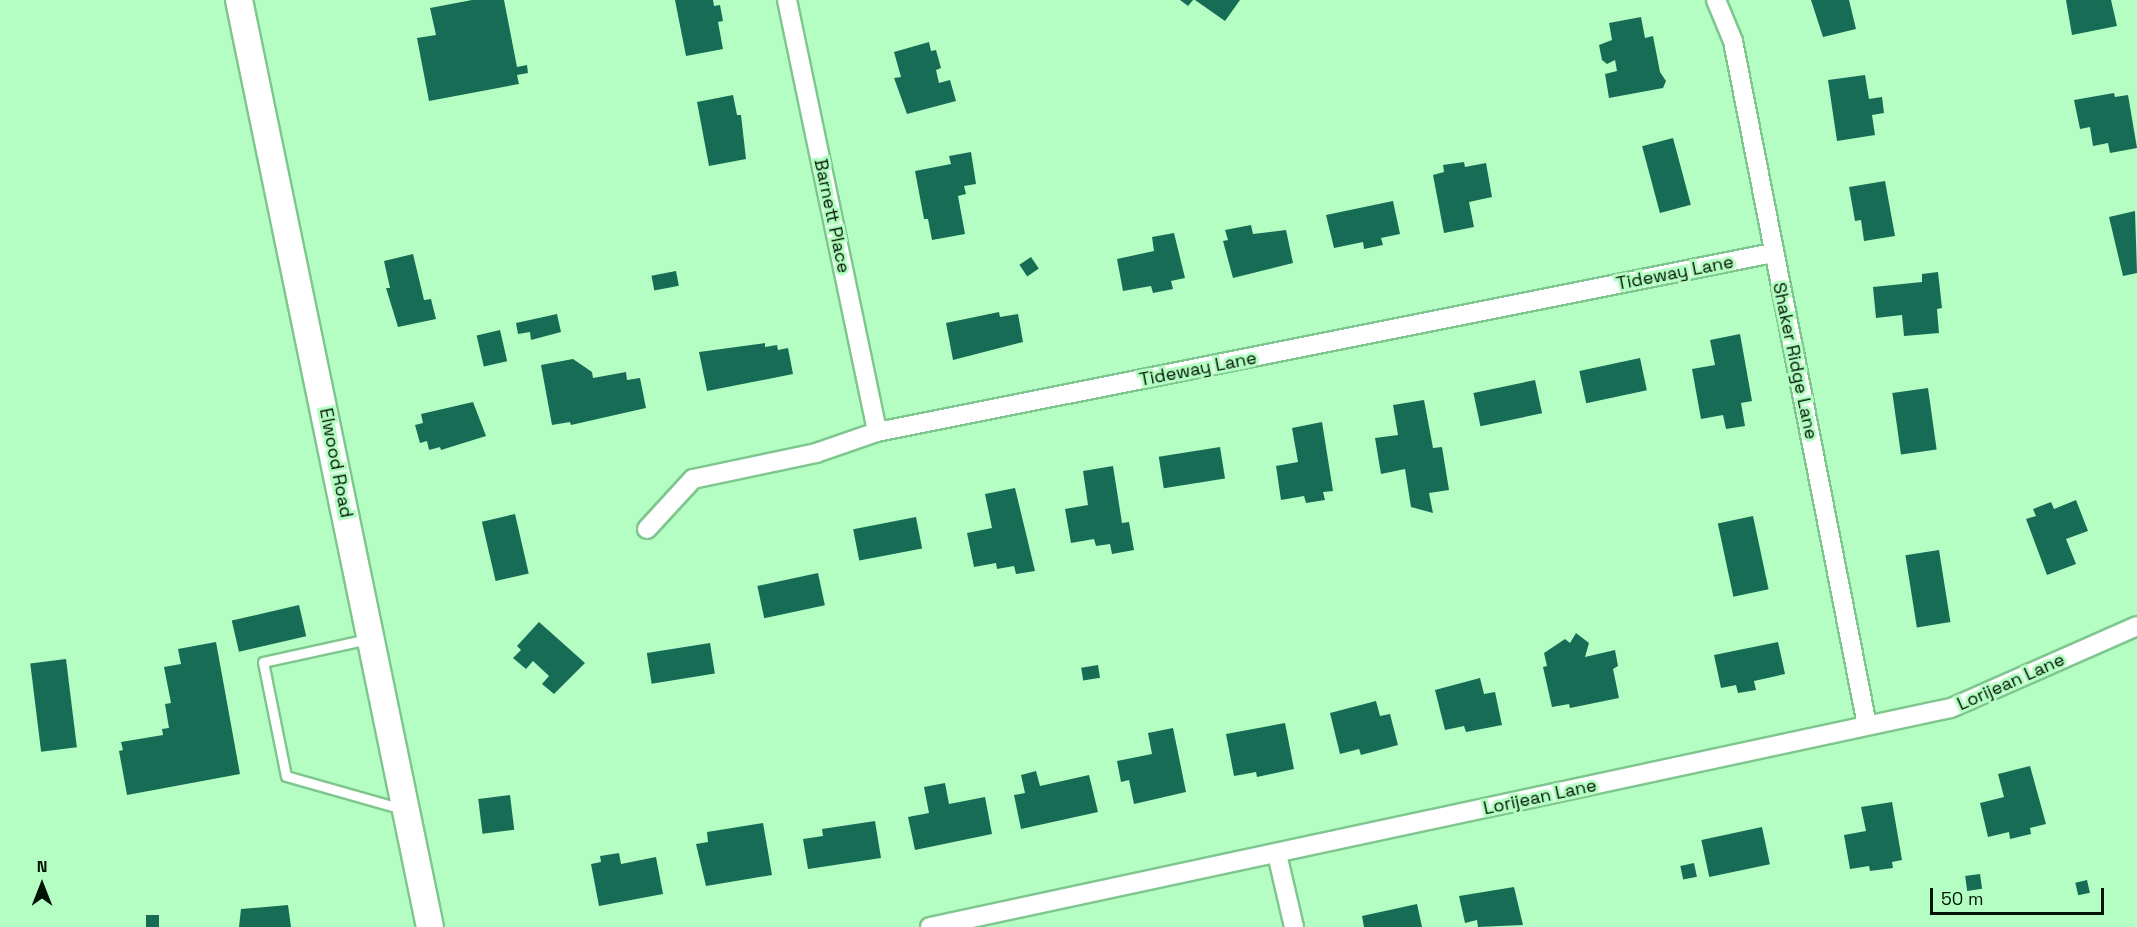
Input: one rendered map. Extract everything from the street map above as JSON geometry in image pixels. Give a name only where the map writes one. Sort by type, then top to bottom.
[{"type":"main road","name":"Elwood Road","points":[[239,0],[429,927]]},
{"type":"street","name":"Barnett Place","points":[[787,0],[877,432]]},
{"type":"street","name":"Shaker Ridge Lane","points":[[1716,0],[1732,41],[1867,725]]},
{"type":"street","name":"Tideway Lane","points":[[646,529],[693,479],[816,453],[877,432],[1773,253]]},
{"type":"street","name":"Lorijean Lane","points":[[930,927],[1951,708],[2137,626]]},
{"type":"street","points":[[1277,854],[1294,927]]},
{"type":"lane","points":[[371,638],[263,662],[286,776],[406,809]]},
{"type":"building","points":[[472,0],[504,0],[517,67],[527,65],[528,73],[517,75],[519,84],[429,101],[417,38],[436,35],[430,8]]},
{"type":"building","points":[[675,0],[713,0],[714,6],[720,5],[723,21],[718,22],[723,49],[686,56]]},
{"type":"building","points":[[1180,0],[1193,0],[1188,6]]},
{"type":"building","points":[[1195,0],[1240,0],[1225,21]]},
{"type":"building","points":[[1811,0],[1849,0],[1856,29],[1823,37]]},
{"type":"building","points":[[2066,0],[2111,0],[2117,26],[2072,35]]},
{"type":"building","points":[[1641,17],[1645,38],[1653,36],[1660,72],[1666,81],[1663,88],[1609,98],[1605,74],[1617,71],[1615,60],[1607,64],[1602,60],[1599,45],[1612,40],[1609,23]]},
{"type":"building","points":[[929,42],[931,51],[936,50],[941,68],[936,70],[939,83],[950,80],[956,101],[907,114],[894,78],[901,77],[894,52]]},
{"type":"building","points":[[1865,75],[1869,99],[1882,97],[1884,113],[1872,115],[1875,135],[1837,141],[1828,80]]},
{"type":"building","points":[[2114,93],[2115,97],[2128,95],[2137,148],[2110,153],[2108,143],[2093,146],[2090,127],[2080,129],[2074,100]]},
{"type":"building","points":[[733,95],[737,115],[741,115],[746,159],[709,166],[697,102]]},
{"type":"building","points":[[1673,138],[1691,205],[1660,213],[1642,146]]},
{"type":"building","points":[[971,152],[976,184],[964,186],[966,194],[958,196],[965,234],[932,240],[928,219],[924,219],[915,171],[951,164],[949,156]]},
{"type":"building","points":[[1464,162],[1465,167],[1486,163],[1492,197],[1469,202],[1474,227],[1444,233],[1433,175],[1444,172],[1443,165]]},
{"type":"building","points":[[1885,181],[1895,236],[1864,241],[1861,220],[1855,221],[1849,187]]},
{"type":"building","points":[[1393,201],[1400,234],[1381,238],[1383,245],[1364,249],[1363,242],[1334,248],[1326,215]]},
{"type":"building","points":[[2135,211],[2137,273],[2123,276],[2109,217]]},
{"type":"building","points":[[1251,225],[1253,234],[1286,230],[1293,263],[1233,278],[1223,241],[1228,240],[1225,230]]},
{"type":"building","points":[[1174,233],[1185,278],[1171,281],[1173,289],[1153,293],[1151,286],[1123,291],[1117,259],[1154,251],[1152,237]]},
{"type":"building","points":[[413,254],[424,300],[431,299],[436,319],[398,327],[386,288],[390,288],[384,261]]},
{"type":"building","points":[[1031,257],[1039,269],[1027,276],[1019,265]]},
{"type":"building","points":[[676,271],[679,286],[654,290],[651,276]]},
{"type":"building","points":[[1938,272],[1942,308],[1937,309],[1939,333],[1904,336],[1902,315],[1876,318],[1873,287],[1922,282],[1922,274]]},
{"type":"building","points":[[999,312],[1000,317],[1018,314],[1023,342],[953,360],[946,323]]},
{"type":"building","points":[[557,314],[561,332],[531,340],[530,332],[518,334],[516,323]]},
{"type":"building","points":[[500,330],[507,361],[484,367],[477,335]]},
{"type":"building","points":[[1740,334],[1752,401],[1741,403],[1745,426],[1726,429],[1723,415],[1701,419],[1692,369],[1715,365],[1710,340]]},
{"type":"building","points":[[765,343],[765,347],[777,345],[778,350],[788,348],[793,374],[707,391],[699,352]]},
{"type":"building","points":[[1640,358],[1647,390],[1586,403],[1579,371]]},
{"type":"building","points":[[573,359],[592,372],[593,378],[626,372],[627,380],[640,378],[646,408],[571,425],[570,422],[552,425],[541,365]]},
{"type":"building","points":[[1535,380],[1542,413],[1480,426],[1473,393]]},
{"type":"building","points":[[1928,388],[1937,449],[1901,454],[1892,393]]},
{"type":"building","points":[[1424,400],[1433,448],[1442,447],[1449,490],[1429,493],[1433,513],[1411,507],[1405,469],[1381,474],[1375,438],[1398,435],[1393,405]]},
{"type":"building","points":[[473,402],[486,436],[441,450],[440,447],[429,450],[427,441],[420,443],[415,425],[423,423],[421,414]]},
{"type":"building","points":[[1322,422],[1333,491],[1323,492],[1325,500],[1306,503],[1304,496],[1281,500],[1276,466],[1298,462],[1292,428]]},
{"type":"building","points":[[1220,447],[1225,479],[1164,488],[1159,457]]},
{"type":"building","points":[[1113,466],[1122,523],[1129,522],[1134,550],[1112,554],[1110,544],[1096,546],[1094,539],[1071,543],[1065,509],[1088,505],[1083,471]]},
{"type":"building","points":[[1015,488],[1035,571],[1016,574],[1014,566],[997,569],[996,563],[974,567],[967,533],[992,528],[985,494]]},
{"type":"building","points":[[2076,500],[2088,531],[2066,539],[2076,564],[2047,575],[2026,519],[2036,516],[2033,509],[2051,502],[2054,509]]},
{"type":"building","points":[[515,514],[529,573],[496,581],[482,522]]},
{"type":"building","points":[[1753,516],[1769,589],[1733,597],[1718,523]]},
{"type":"building","points":[[916,517],[922,548],[859,561],[853,529]]},
{"type":"building","points":[[1939,550],[1950,622],[1917,627],[1905,555]]},
{"type":"building","points":[[818,573],[825,605],[764,618],[757,586]]},
{"type":"building","points":[[299,605],[306,636],[239,652],[232,621]]},
{"type":"building","points":[[539,622],[585,663],[554,694],[542,684],[549,676],[533,661],[526,669],[513,658],[521,650],[517,646]]},
{"type":"building","points":[[1576,633],[1589,643],[1585,657],[1615,650],[1618,666],[1613,669],[1619,698],[1570,708],[1569,704],[1552,707],[1543,667],[1547,666],[1544,653],[1565,639],[1570,643]]},
{"type":"building","points":[[216,642],[240,774],[127,795],[119,751],[123,750],[121,742],[163,735],[162,729],[169,728],[165,704],[171,703],[164,667],[181,664],[178,649]]},
{"type":"building","points":[[1778,642],[1785,674],[1754,681],[1756,690],[1738,693],[1736,685],[1721,688],[1714,655]]},
{"type":"building","points":[[710,643],[715,674],[652,684],[647,653]]},
{"type":"building","points":[[66,659],[77,747],[41,752],[30,663]]},
{"type":"building","points":[[1098,665],[1100,678],[1083,680],[1081,668]]},
{"type":"building","points":[[1480,678],[1484,694],[1495,692],[1502,725],[1466,732],[1464,726],[1445,730],[1435,690]]},
{"type":"building","points":[[1376,701],[1380,716],[1390,714],[1398,745],[1361,755],[1359,749],[1340,754],[1330,713]]},
{"type":"building","points":[[1285,723],[1294,769],[1257,777],[1256,772],[1234,776],[1226,734]]},
{"type":"building","points":[[1173,728],[1186,792],[1134,804],[1129,780],[1121,782],[1117,761],[1152,754],[1148,733]]},
{"type":"building","points":[[2030,766],[2046,824],[2030,828],[2031,834],[2010,839],[2009,832],[1988,837],[1980,803],[2004,797],[1998,774]]},
{"type":"building","points":[[1036,771],[1040,786],[1089,775],[1098,812],[1021,829],[1014,795],[1025,793],[1021,775]]},
{"type":"building","points":[[945,783],[949,804],[985,797],[992,834],[915,850],[908,817],[929,813],[924,787]]},
{"type":"building","points":[[510,795],[514,830],[483,834],[478,799]]},
{"type":"building","points":[[1892,802],[1902,860],[1892,862],[1893,868],[1870,871],[1869,866],[1850,869],[1844,835],[1866,831],[1861,807]]},
{"type":"building","points":[[875,821],[881,858],[808,869],[803,839],[823,836],[822,829]]},
{"type":"building","points":[[763,823],[772,875],[706,886],[696,844],[708,842],[707,832]]},
{"type":"building","points":[[1762,827],[1770,864],[1709,877],[1701,840]]},
{"type":"building","points":[[619,853],[621,864],[656,857],[663,894],[599,906],[591,864],[601,862],[600,856]]},
{"type":"building","points":[[1694,863],[1697,877],[1683,880],[1680,866]]},
{"type":"building","points":[[1980,874],[1982,889],[1967,891],[1965,876]]},
{"type":"building","points":[[2087,880],[2090,893],[2078,895],[2075,883]]},
{"type":"building","points":[[1514,887],[1523,925],[1478,927],[1477,920],[1465,923],[1459,896]]},
{"type":"building","points":[[1417,904],[1422,927],[1364,927],[1362,916]]},
{"type":"building","points":[[288,905],[291,927],[239,927],[241,909]]},
{"type":"building","points":[[146,915],[159,915],[159,927],[146,927]]}]
